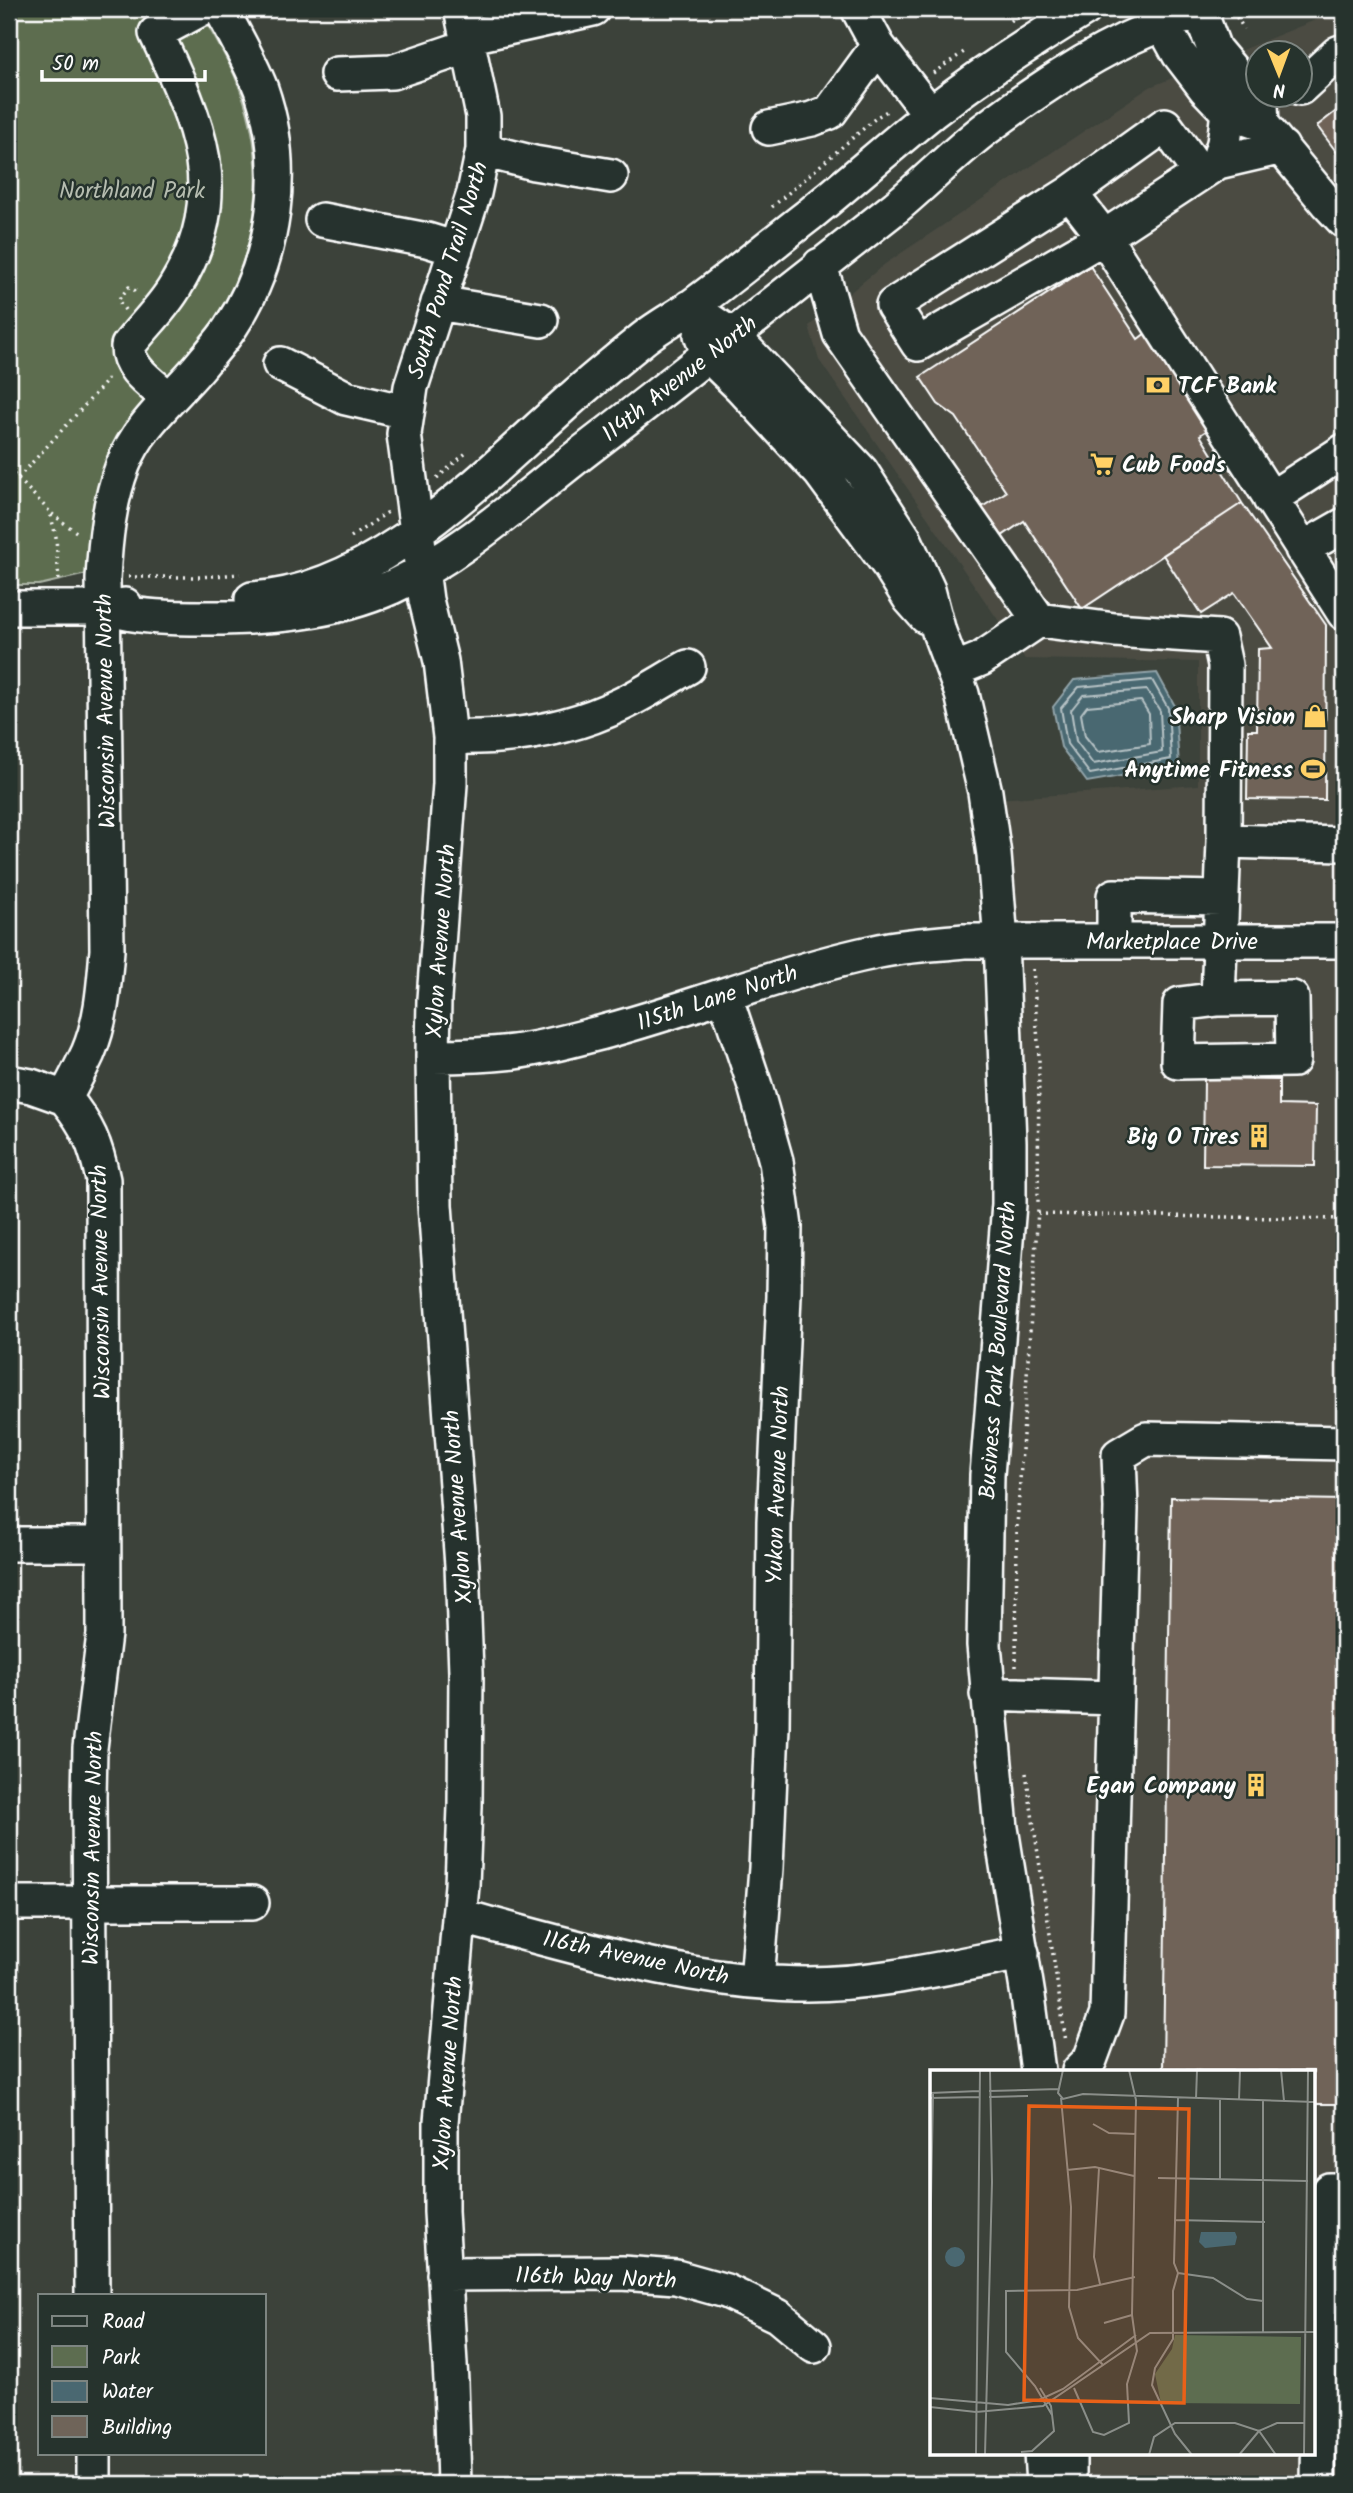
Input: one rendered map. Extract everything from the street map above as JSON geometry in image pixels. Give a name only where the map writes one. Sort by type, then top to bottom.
[{"type":"street","points":[[169,399],[132,365],[128,346],[179,281],[194,245],[204,205],[206,172],[193,116],[156,33],[201,9]]},
{"type":"street","name":"Wisconsin Avenue North","points":[[92,2294],[90,1748],[104,1634],[103,1180],[97,1148],[83,1119],[65,1098],[89,1052],[99,1017],[107,950],[105,542],[112,502],[124,463],[152,418],[200,366],[241,311],[264,252],[274,203],[275,148],[266,106],[251,66],[220,9]]},
{"type":"street","points":[[337,74],[392,72],[466,31],[593,9]]},
{"type":"street","points":[[859,9],[878,46],[930,114]]},
{"type":"street","name":"114th Avenue North","points":[[9,608],[105,608],[164,602],[259,598],[295,591],[366,563],[416,532],[471,488],[642,339],[690,307],[848,184],[930,114],[988,70],[1085,9]]},
{"type":"street","points":[[1209,9],[1213,49],[1261,105],[1272,135],[1344,221]]},
{"type":"street","name":"114th Avenue North","points":[[105,608],[133,616],[157,618],[272,617],[307,613],[337,606],[391,587],[422,571],[483,532],[721,346],[897,205],[982,132],[1030,97],[1158,17],[1209,9]]},
{"type":"street","points":[[1158,17],[1179,54],[1205,88],[1228,111],[1272,135]]},
{"type":"street","name":"South Pond Trail North","points":[[416,532],[405,454],[406,412],[411,387],[474,193],[483,150],[483,116],[466,31]]},
{"type":"street","points":[[769,128],[812,119],[830,112],[878,46]]},
{"type":"street","points":[[1314,75],[1338,53],[1344,51]]},
{"type":"street","points":[[1209,167],[1165,125],[1070,193],[893,305],[918,344],[1104,237],[1209,167],[1272,135],[1286,108]]},
{"type":"street","points":[[1209,167],[1224,144],[1228,111]]},
{"type":"street","points":[[483,150],[534,163],[611,176]]},
{"type":"street","points":[[1070,193],[1104,237],[1302,549],[1341,604]]},
{"type":"street","points":[[322,220],[427,240],[456,249]]},
{"type":"street","points":[[820,265],[840,334],[1039,620]]},
{"type":"street","points":[[439,303],[541,320]]},
{"type":"street","name":"Business Park Boulevard North","points":[[690,307],[721,346],[861,471],[909,549],[928,590],[939,632],[962,694],[985,792],[994,855],[1008,1074],[1009,1205],[987,1475],[983,1604],[1002,1695],[1001,1828],[1038,2070]]},
{"type":"street","points":[[281,364],[346,398],[406,412]]},
{"type":"street","points":[[1270,499],[1344,451]]},
{"type":"street","points":[[1302,549],[1344,525]]},
{"type":"street","name":"Xylon Avenue North","points":[[416,532],[426,600],[441,661],[450,737],[450,784],[433,1056],[435,1205],[466,1623],[467,1756],[459,1916],[441,2122],[441,2212],[454,2484]]},
{"type":"street","points":[[954,670],[981,659],[1039,620],[1115,630],[1219,637],[1225,665],[1224,841],[1218,999]]},
{"type":"street","points":[[450,737],[492,737],[557,727],[622,704],[688,667]]},
{"type":"street","points":[[1224,841],[1344,844]]},
{"type":"street","points":[[1114,940],[1114,895],[1220,898]]},
{"type":"street","name":"Marketplace Drive","points":[[1000,941],[1344,941]]},
{"type":"street","name":"115th Lane North","points":[[433,1056],[515,1052],[562,1043],[725,996],[799,970],[881,950],[936,943],[1000,941]]},
{"type":"street","name":"Yukon Avenue North","points":[[725,996],[776,1161],[785,1227],[774,1509],[772,1727],[766,1868],[757,1982]]},
{"type":"street","points":[[9,1082],[31,1086],[65,1098]]},
{"type":"street","points":[[1073,2062],[1090,2060],[1107,2014],[1121,1509],[1119,1455],[1146,1439],[1344,1443]]},
{"type":"street","points":[[9,1544],[103,1544]]},
{"type":"street","points":[[1002,1695],[1116,1698]]},
{"type":"street","points":[[9,1903],[253,1903]]},
{"type":"street","name":"116th Avenue North","points":[[459,1916],[691,1974],[757,1982],[819,1984],[881,1979],[1022,1953]]},
{"type":"street","points":[[1318,2484],[1320,2316],[1329,2252],[1328,2190]]},
{"type":"street","name":"116th Way North","points":[[444,2274],[622,2273],[676,2277],[726,2291],[778,2316],[814,2346]]},
{"type":"street","points":[[94,2454],[94,2484]]},
{"type":"street","points":[[1041,2454],[1043,2484]]},
{"type":"street","points":[[1069,2454],[1069,2484]]},
{"type":"path","points":[[1209,9],[1244,29]]},
{"type":"path","points":[[119,320],[125,311],[118,300],[129,287],[161,306]]},
{"type":"path","points":[[18,478],[107,381],[107,370]]},
{"type":"path","points":[[9,469],[50,512],[84,537],[105,542]]},
{"type":"path","points":[[50,512],[56,537],[59,585]]},
{"type":"path","points":[[343,543],[387,513]]},
{"type":"path","points":[[126,577],[199,577],[246,573]]},
{"type":"path","points":[[1002,1695],[1015,1630],[1017,1526],[1038,1214],[1039,1058],[1032,960]]},
{"type":"path","points":[[1038,1214],[1344,1219]]},
{"type":"path","points":[[1025,1771],[1073,2062]]},
{"type":"shaded area","points":[[1344,16],[1344,2484],[1076,2484],[1074,2454],[1314,2454],[1314,2070],[1052,2070],[1000,1732],[996,799],[1198,785],[1198,662],[1025,659],[819,360],[809,326],[885,264],[1150,87],[1244,49],[1244,108],[1314,108],[1314,38],[1271,38],[1318,19]]},
{"type":"green space","name":"Northland Park","points":[[9,9],[199,9],[234,74],[246,109],[254,144],[256,179],[254,214],[247,248],[235,281],[218,313],[197,343],[136,413],[108,460],[96,502],[87,574],[39,585],[9,585]]},
{"type":"water","points":[[1157,673],[1175,706],[1179,766],[1087,782],[1061,747],[1053,707],[1074,680]]},
{"type":"building","points":[[1344,105],[1344,162],[1317,126]]},
{"type":"building","name":"Cub Foods","points":[[1090,266],[1138,339],[1146,333],[1209,429],[1200,435],[1242,503],[1082,609],[1024,521],[1002,536],[982,507],[1006,492],[956,417],[938,404],[920,377]]},
{"type":"building","points":[[1242,503],[1326,625],[1325,800],[1247,799],[1248,730],[1257,730],[1258,649],[1272,648],[1234,593],[1201,614],[1163,555]]},
{"type":"building","name":"Big O Tires","points":[[1204,1079],[1279,1080],[1279,1105],[1316,1106],[1315,1166],[1203,1165]]},
{"type":"building","points":[[1343,1104],[1344,1176],[1341,1176]]},
{"type":"building","name":"Egan Company","points":[[1171,1497],[1344,1500],[1344,2110],[1340,2104],[1314,2104],[1314,2070],[1163,2069]]},
{"type":"place","name":"TCF Bank","points":[[1158,385]]},
{"type":"place","name":"Cub Foods","points":[[1102,464]]},
{"type":"place","name":"Sharp Vision","points":[[1315,716]]},
{"type":"place","name":"Anytime Fitness","points":[[1313,769]]},
{"type":"place","name":"Big O Tires","points":[[1259,1136]]},
{"type":"place","name":"Egan Company","points":[[1256,1785]]}]
